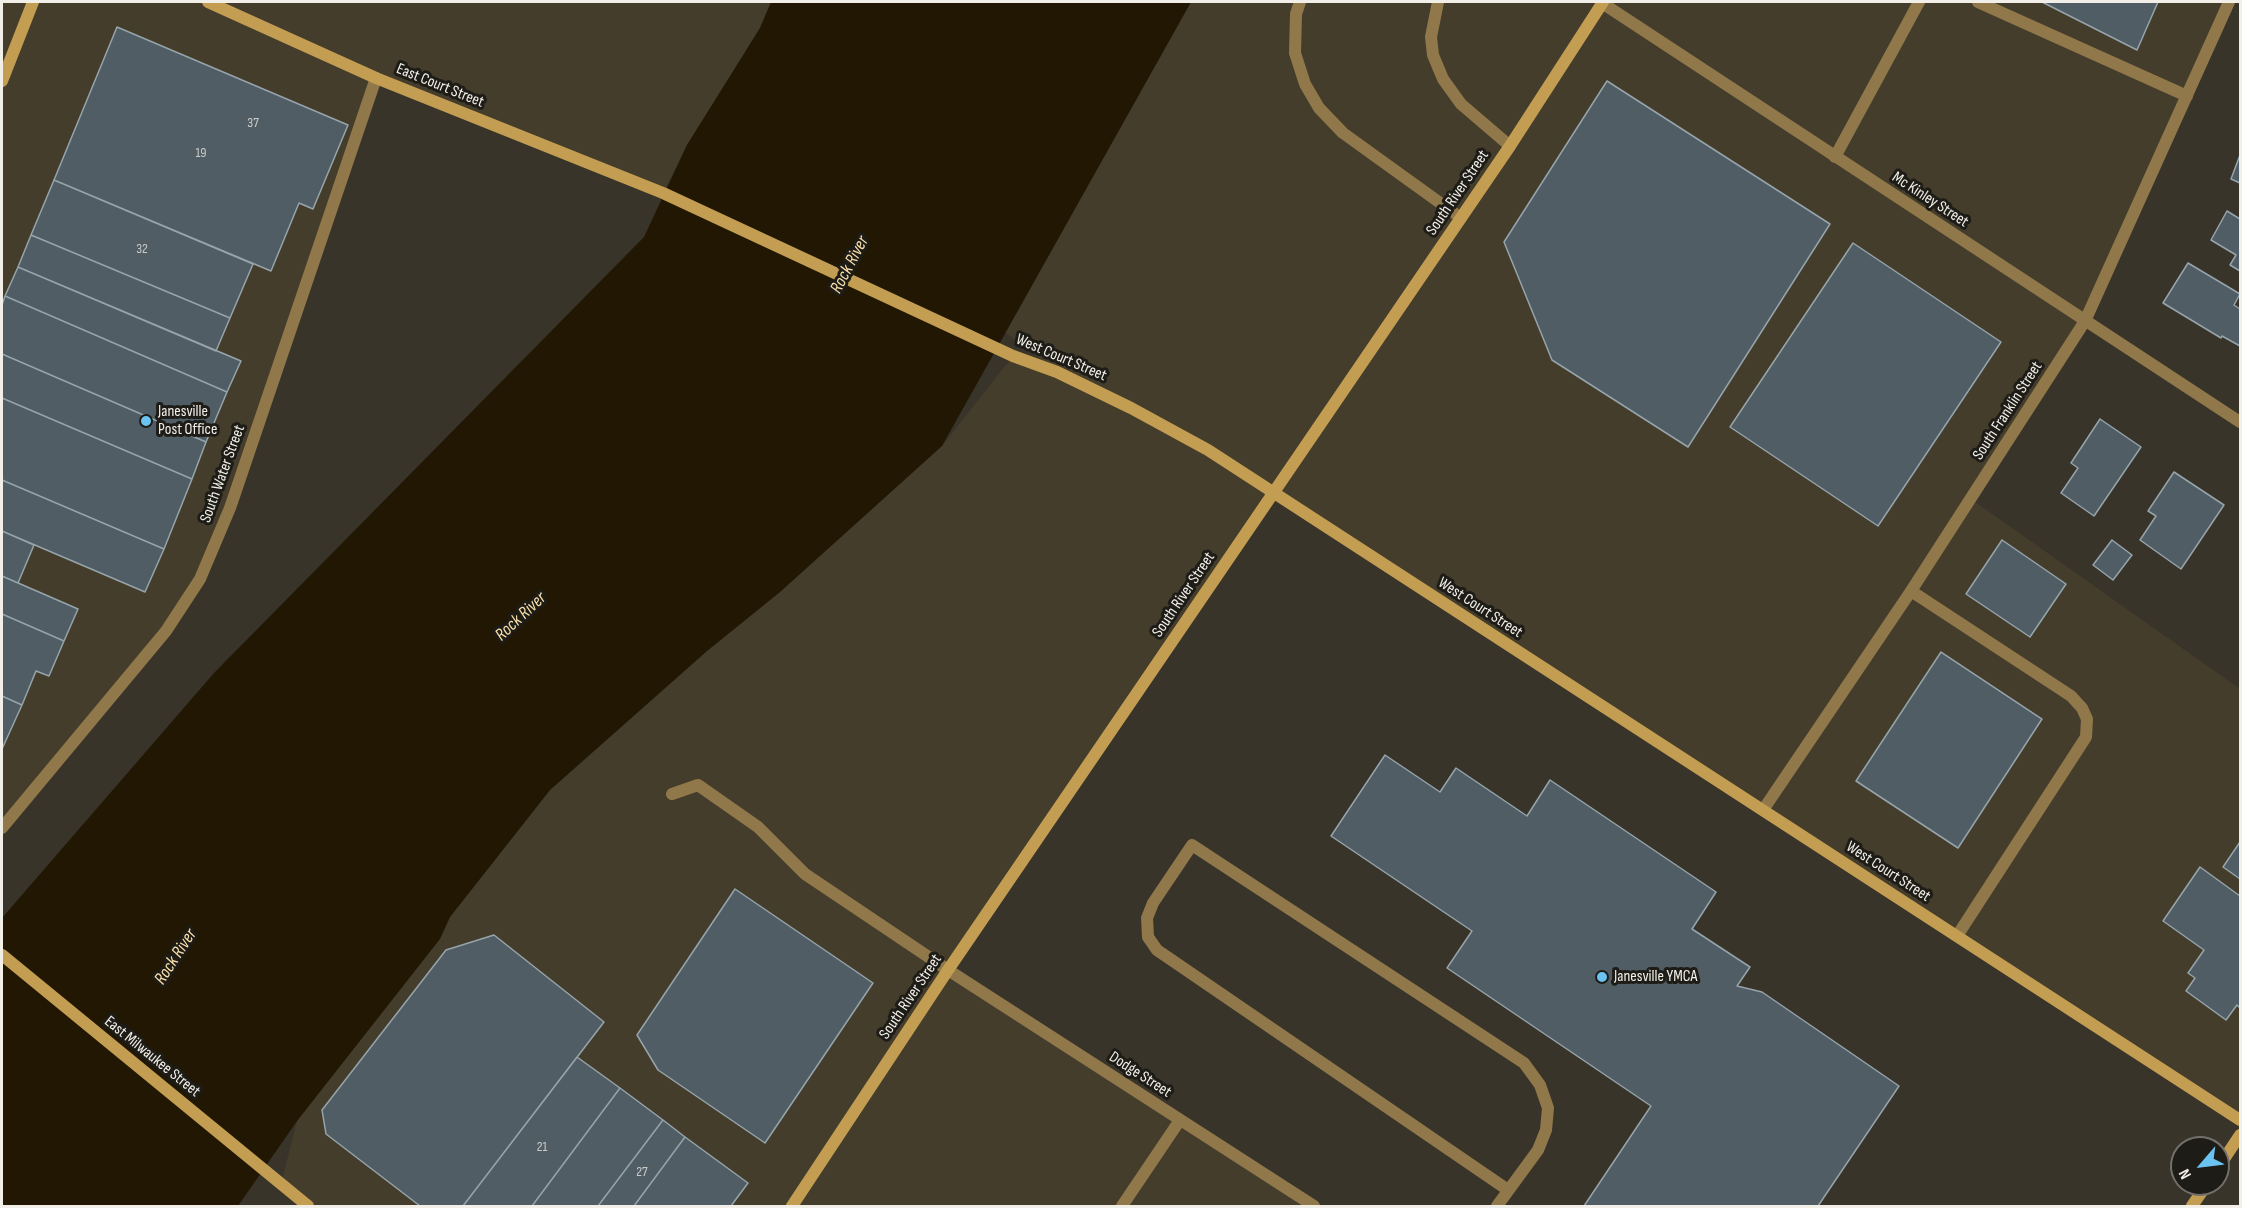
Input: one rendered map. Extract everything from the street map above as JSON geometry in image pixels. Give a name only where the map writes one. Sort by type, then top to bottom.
[{"type":"main road","points":[[2,81],[33,2]]},
{"type":"main road","name":"East Court Street","points":[[208,2],[376,78],[663,193]]},
{"type":"main road","name":"South River Street","points":[[792,1206],[948,970],[1510,146],[1603,2]]},
{"type":"main road","name":"West Court Street","points":[[663,193],[1013,356],[1057,372],[1131,408],[1208,450],[2241,1120]]},
{"type":"main road","name":"East Milwaukee Street","points":[[2,955],[308,1206]]},
{"type":"main road","points":[[2230,1151],[2241,1135]]},
{"type":"street","points":[[1300,2],[1296,14],[1295,53],[1305,84],[1319,108],[1343,134],[1461,218]]},
{"type":"street","points":[[1438,2],[1432,22],[1431,37],[1433,55],[1443,79],[1461,104],[1510,146]]},
{"type":"street","name":"Mc Kinley Street","points":[[1603,2],[1835,157],[2241,422]]},
{"type":"street","points":[[1835,157],[1919,2]]},
{"type":"street","points":[[1977,2],[2187,96]]},
{"type":"street","name":"South Franklin Street","points":[[1763,810],[1911,591],[2085,321],[2229,2]]},
{"type":"street","name":"South Water Street","points":[[2,828],[166,631],[200,579],[230,508],[376,78]]},
{"type":"street","points":[[1911,591],[2071,696],[2082,708],[2087,719],[2086,737],[1957,936]]},
{"type":"street","name":"Dodge Street","points":[[672,794],[698,785],[758,827],[805,874],[948,970],[1314,1206]]},
{"type":"street","points":[[1497,1206],[1538,1150],[1546,1130],[1548,1108],[1540,1085],[1524,1063],[1191,845],[1153,903],[1147,918],[1148,937],[1157,950],[1508,1190]]},
{"type":"street","points":[[1122,1206],[1180,1120]]},
{"type":"shaded area","points":[[2,2],[771,2],[760,28],[687,145],[663,193],[376,78],[200,579],[2,828]]},
{"type":"shaded area","points":[[1191,2],[2229,2],[2085,321],[1971,499],[2240,689],[2240,1120],[1273,494],[949,970],[1314,1206],[308,1206],[281,1184],[297,1121],[439,939],[450,917],[550,790],[707,651],[780,592],[942,446],[1013,356],[1055,370],[1005,332]]},
{"type":"water","name":"Rock River","points":[[771,2],[1191,2],[942,446],[780,592],[707,651],[550,790],[450,917],[440,939],[297,1121],[238,1206],[2,1206],[2,918],[214,673],[644,237],[687,145],[760,28]]},
{"type":"building","points":[[2042,2],[2158,2],[2137,50]]},
{"type":"building","points":[[117,27],[348,125],[313,209],[299,203],[271,271],[54,180]]},
{"type":"building","points":[[1607,81],[1830,224],[1688,447],[1552,360],[1504,242]]},
{"type":"building","points":[[2240,155],[2240,183],[2231,179]]},
{"type":"building","points":[[54,180],[253,264],[230,318],[31,235]]},
{"type":"building","points":[[2227,211],[2240,219],[2240,271],[2230,265],[2236,255],[2211,240]]},
{"type":"building","points":[[31,235],[230,318],[216,351],[18,267]]},
{"type":"building","points":[[1853,243],[2001,342],[1878,526],[1730,427]]},
{"type":"building","points":[[2188,263],[2240,294],[2234,305],[2240,309],[2240,346],[2222,336],[2221,338],[2163,303]]},
{"type":"building","points":[[18,267],[241,361],[227,392],[5,296]]},
{"type":"building","points":[[5,296],[227,392],[206,442],[2,354],[2,305]]},
{"type":"building","points":[[2,354],[206,442],[192,479],[2,398]]},
{"type":"building","points":[[2,398],[192,479],[164,549],[2,480]]},
{"type":"building","points":[[2100,419],[2141,447],[2094,516],[2061,493],[2078,468],[2071,463]]},
{"type":"building","points":[[2174,472],[2224,505],[2181,569],[2140,540],[2156,516],[2148,511]]},
{"type":"building","points":[[2,480],[164,549],[145,592],[2,531]]},
{"type":"building","points":[[2,531],[34,545],[18,583],[2,576]]},
{"type":"building","points":[[2002,540],[2066,584],[2030,637],[1966,594]]},
{"type":"building","points":[[2112,540],[2132,555],[2113,580],[2093,565]]},
{"type":"building","points":[[2,576],[78,609],[64,641],[2,614]]},
{"type":"building","points":[[2,614],[64,641],[49,676],[36,671],[22,705],[2,696]]},
{"type":"building","points":[[1941,652],[2042,719],[1958,848],[1856,781]]},
{"type":"building","points":[[2,696],[22,705],[2,749]]},
{"type":"building","name":"Janesville YMCA","points":[[1385,755],[1440,792],[1456,768],[1527,816],[1550,780],[1716,892],[1692,929],[1750,967],[1737,986],[1762,992],[1899,1086],[1818,1206],[1584,1206],[1651,1106],[1447,968],[1472,931],[1331,836]]},
{"type":"building","points":[[2240,842],[2240,879],[2223,867]]},
{"type":"building","points":[[2200,867],[2240,896],[2240,1008],[2237,1005],[2226,1020],[2186,991],[2195,978],[2188,973],[2204,950],[2163,921]]},
{"type":"building","points":[[735,889],[873,983],[765,1143],[658,1070],[637,1035]]},
{"type":"building","points":[[494,935],[604,1022],[463,1206],[420,1206],[326,1134],[322,1110],[446,950]]},
{"type":"building","points":[[577,1057],[620,1088],[532,1206],[463,1206]]},
{"type":"building","points":[[620,1088],[663,1120],[598,1206],[532,1206]]},
{"type":"building","points":[[663,1120],[685,1137],[634,1206],[598,1206]]},
{"type":"building","points":[[685,1137],[748,1183],[731,1206],[634,1206]]},
{"type":"place","name":"Janesville Post Office","points":[[146,421]]},
{"type":"place","name":"Janesville YMCA","points":[[1602,977]]}]
